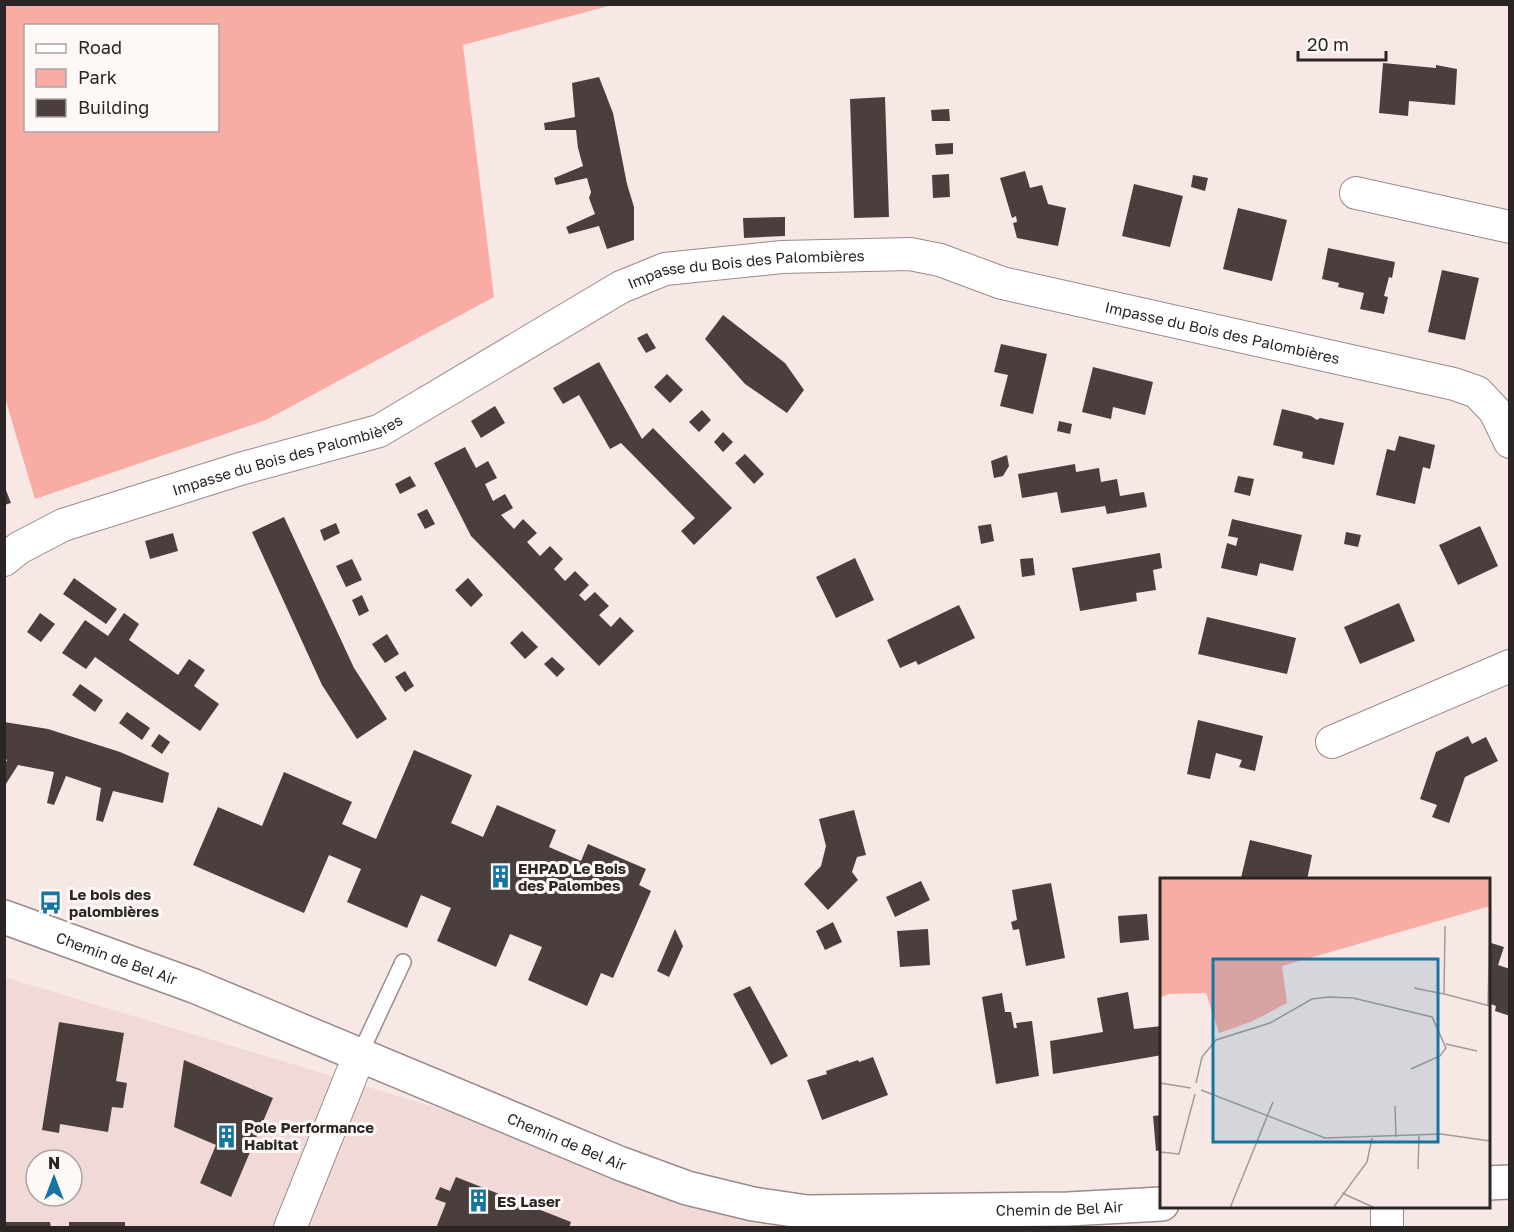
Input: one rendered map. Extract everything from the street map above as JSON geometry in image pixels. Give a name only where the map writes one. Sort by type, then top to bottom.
[{"type":"street","points":[[1356,193],[1509,227]]},
{"type":"street","name":"Impasse du Bois des Palombières","points":[[4,560],[20,548],[63,525],[240,469],[379,431],[621,287],[665,269],[782,257],[910,254],[940,260],[1002,283],[1454,384],[1477,392],[1495,411],[1509,442]]},
{"type":"street","points":[[1332,742],[1509,666]]},
{"type":"street","name":"Chemin de Bel Air","points":[[4,917],[194,986],[619,1163],[687,1188],[753,1204],[807,1212],[1068,1218],[1160,1204]]},
{"type":"street","points":[[290,1227],[359,1056]]},
{"type":"street","points":[[1490,1183],[1509,1182]]},
{"type":"street","points":[[1387,1208],[1388,1227]]},
{"type":"lane","points":[[359,1056],[403,962]]},
{"type":"shaded area","points":[[4,977],[619,1163],[855,1228],[5,1227]]},
{"type":"green space","points":[[5,4],[612,5],[463,45],[494,297],[266,420],[35,499],[5,398]]},
{"type":"building","points":[[1383,63],[1436,68],[1436,65],[1457,69],[1455,105],[1409,101],[1408,116],[1379,113]]},
{"type":"building","points":[[599,77],[613,113],[627,184],[634,207],[634,240],[607,249],[599,226],[569,234],[566,227],[595,214],[589,198],[591,192],[587,178],[556,185],[554,178],[583,166],[576,130],[545,130],[544,123],[575,117],[572,83]]},
{"type":"building","points":[[885,97],[889,217],[854,218],[850,99]]},
{"type":"building","points":[[949,109],[950,121],[932,121],[931,110]]},
{"type":"building","points":[[953,143],[953,154],[936,155],[935,144]]},
{"type":"building","points":[[1025,171],[1030,188],[1042,185],[1048,204],[1066,208],[1058,246],[1017,238],[1013,223],[1017,222],[1016,216],[1012,218],[1000,178]]},
{"type":"building","points":[[949,174],[950,197],[933,198],[932,175]]},
{"type":"building","points":[[1193,175],[1208,178],[1205,191],[1191,187]]},
{"type":"building","points":[[1134,184],[1183,196],[1170,247],[1122,236]]},
{"type":"building","points":[[1238,208],[1287,220],[1272,281],[1223,269]]},
{"type":"building","points":[[785,217],[785,236],[744,238],[743,218]]},
{"type":"building","points":[[1328,248],[1395,262],[1392,278],[1389,277],[1384,296],[1388,297],[1384,314],[1360,309],[1364,293],[1338,287],[1339,283],[1322,279]]},
{"type":"building","points":[[1442,270],[1479,278],[1465,340],[1428,332]]},
{"type":"building","points":[[723,315],[785,363],[804,390],[787,413],[745,384],[705,339]]},
{"type":"building","points":[[647,333],[656,348],[646,353],[637,338]]},
{"type":"building","points":[[1001,344],[1047,354],[1033,414],[1000,406],[1008,375],[994,372]]},
{"type":"building","points":[[599,362],[642,439],[653,428],[732,508],[694,545],[681,531],[695,518],[621,443],[610,449],[579,395],[563,404],[553,388]]},
{"type":"building","points":[[1093,367],[1153,382],[1145,415],[1113,407],[1111,419],[1082,412]]},
{"type":"building","points":[[667,374],[683,390],[670,403],[654,387]]},
{"type":"building","points":[[495,406],[505,423],[481,438],[471,421]]},
{"type":"building","points":[[1282,409],[1311,416],[1317,420],[1320,418],[1344,423],[1334,465],[1302,458],[1303,452],[1273,445]]},
{"type":"building","points":[[702,410],[711,420],[699,432],[689,422]]},
{"type":"building","points":[[1059,421],[1072,424],[1070,434],[1057,431]]},
{"type":"building","points":[[723,432],[733,442],[723,452],[714,442]]},
{"type":"building","points":[[1399,436],[1435,445],[1430,469],[1423,467],[1415,504],[1376,495],[1387,449],[1395,451]]},
{"type":"building","points":[[465,447],[476,468],[488,461],[497,478],[485,484],[493,501],[505,494],[513,508],[501,515],[514,529],[523,519],[537,533],[527,542],[540,556],[550,546],[563,559],[554,569],[565,581],[575,571],[589,585],[579,595],[585,601],[595,592],[609,606],[599,615],[611,627],[620,617],[634,631],[599,666],[471,536],[434,463]]},
{"type":"building","points":[[745,454],[764,474],[754,484],[735,463]]},
{"type":"building","points":[[1007,455],[1009,466],[1003,476],[994,478],[991,461]]},
{"type":"building","points":[[1075,464],[1076,472],[1099,468],[1101,482],[1117,479],[1120,496],[1144,492],[1147,507],[1107,514],[1105,506],[1061,513],[1057,492],[1022,498],[1018,474]]},
{"type":"building","points":[[410,476],[416,486],[400,494],[395,484]]},
{"type":"building","points":[[1238,476],[1254,479],[1250,496],[1234,492]]},
{"type":"building","points":[[4,485],[11,503],[4,505]]},
{"type":"building","points":[[427,509],[435,524],[425,529],[417,514]]},
{"type":"building","points":[[284,517],[354,668],[387,719],[357,739],[322,685],[252,532]]},
{"type":"building","points":[[1232,519],[1302,535],[1293,571],[1260,563],[1257,576],[1221,568],[1227,543],[1236,546],[1238,538],[1228,536]]},
{"type":"building","points":[[336,523],[340,533],[324,541],[320,530]]},
{"type":"building","points":[[991,524],[994,541],[981,544],[978,526]]},
{"type":"building","points":[[1480,526],[1498,566],[1458,585],[1439,545]]},
{"type":"building","points":[[1346,532],[1361,535],[1358,547],[1344,544]]},
{"type":"building","points":[[173,533],[178,551],[150,559],[145,541]]},
{"type":"building","points":[[1160,553],[1162,568],[1153,570],[1156,590],[1136,593],[1137,601],[1080,611],[1072,568]]},
{"type":"building","points":[[855,558],[874,600],[836,618],[816,577]]},
{"type":"building","points":[[1033,558],[1035,575],[1022,577],[1020,559]]},
{"type":"building","points":[[352,559],[362,580],[346,587],[336,566]]},
{"type":"building","points":[[74,578],[117,609],[106,624],[63,594]]},
{"type":"building","points":[[468,578],[483,595],[471,607],[455,590]]},
{"type":"building","points":[[362,595],[369,611],[359,616],[352,600]]},
{"type":"building","points":[[1399,603],[1415,641],[1360,664],[1344,627]]},
{"type":"building","points":[[959,605],[975,638],[918,665],[916,661],[900,668],[887,640]]},
{"type":"building","points":[[40,613],[55,624],[41,642],[27,632]]},
{"type":"building","points":[[124,613],[139,624],[129,640],[178,675],[189,659],[205,670],[194,686],[219,704],[200,731],[95,657],[86,669],[62,653],[85,620],[108,636]]},
{"type":"building","points":[[1207,617],[1296,638],[1287,674],[1198,654]]},
{"type":"building","points":[[522,631],[538,647],[525,659],[510,643]]},
{"type":"building","points":[[387,634],[399,654],[385,663],[372,644]]},
{"type":"building","points":[[552,657],[565,669],[557,677],[544,664]]},
{"type":"building","points":[[405,671],[414,686],[405,692],[395,677]]},
{"type":"building","points":[[80,684],[103,700],[95,712],[72,695]]},
{"type":"building","points":[[127,712],[150,728],[142,740],[119,723]]},
{"type":"building","points":[[1198,720],[1263,736],[1255,771],[1239,767],[1242,760],[1216,753],[1210,779],[1187,774]]},
{"type":"building","points":[[4,722],[48,729],[120,752],[169,773],[163,803],[113,791],[103,822],[96,820],[101,788],[66,776],[54,805],[47,803],[54,772],[18,765],[4,787],[4,766],[7,760],[4,758]]},
{"type":"building","points":[[159,734],[170,742],[162,754],[151,746]]},
{"type":"building","points":[[1468,736],[1472,744],[1486,737],[1498,761],[1465,777],[1449,823],[1432,817],[1437,805],[1420,799],[1436,752]]},
{"type":"building","name":"EHPAD Le Bois des Palombes","points":[[414,750],[472,775],[451,823],[483,837],[497,805],[556,830],[549,847],[581,861],[588,844],[646,869],[639,885],[651,891],[613,978],[601,973],[587,1006],[528,980],[542,947],[510,934],[496,967],[437,941],[451,908],[421,895],[407,928],[347,902],[361,869],[329,855],[304,913],[193,865],[218,807],[262,826],[284,772],[352,802],[342,824],[376,839]]},
{"type":"building","points":[[854,810],[866,855],[857,857],[852,872],[858,880],[828,910],[804,884],[821,866],[826,846],[819,819]]},
{"type":"building","points":[[1250,840],[1312,855],[1307,878],[1241,878]]},
{"type":"building","points":[[921,881],[930,900],[895,917],[886,897]]},
{"type":"building","points":[[1051,883],[1065,958],[1026,966],[1019,929],[1013,930],[1011,922],[1017,920],[1012,890]]},
{"type":"building","points":[[1147,914],[1149,940],[1120,943],[1118,916]]},
{"type":"building","points":[[833,922],[842,942],[825,950],[816,931]]},
{"type":"building","points":[[675,929],[683,946],[669,977],[657,971]]},
{"type":"building","points":[[928,929],[930,965],[900,967],[897,931]]},
{"type":"building","points":[[1490,943],[1504,947],[1498,965],[1510,969],[1510,1016],[1495,1011],[1496,1006],[1490,1004]]},
{"type":"building","points":[[750,986],[788,1056],[771,1065],[733,994]]},
{"type":"building","points":[[1128,992],[1134,1029],[1160,1026],[1160,1055],[1053,1074],[1050,1041],[1103,1032],[1097,998]]},
{"type":"building","points":[[1002,993],[1005,1012],[1011,1012],[1014,1028],[1017,1028],[1016,1023],[1032,1021],[1039,1076],[996,1084],[982,997]]},
{"type":"building","points":[[59,1022],[124,1033],[116,1081],[127,1083],[123,1108],[112,1107],[108,1132],[60,1124],[59,1133],[42,1130]]},
{"type":"building","points":[[873,1057],[888,1095],[822,1120],[807,1080],[827,1074],[826,1071]]},
{"type":"building","name":"Pole Performance Habitat","points":[[184,1060],[273,1098],[231,1197],[200,1183],[216,1145],[174,1127]]},
{"type":"building","points":[[1160,1115],[1160,1150],[1156,1151],[1153,1116]]},
{"type":"building","name":"ES Laser","points":[[456,1177],[571,1222],[569,1228],[436,1228],[446,1203],[435,1199],[440,1187],[450,1191]]},
{"type":"building","points":[[4,1222],[50,1222],[51,1228],[4,1228]]},
{"type":"building","points":[[69,1222],[125,1222],[125,1228],[69,1228]]},
{"type":"place","name":"EHPAD Le Bois des Palombes","points":[[500,877]]},
{"type":"place","name":"Le bois des palombières","points":[[51,903]]},
{"type":"place","name":"Pole Performance Habitat","points":[[226,1136]]},
{"type":"place","name":"ES Laser","points":[[479,1201]]}]
